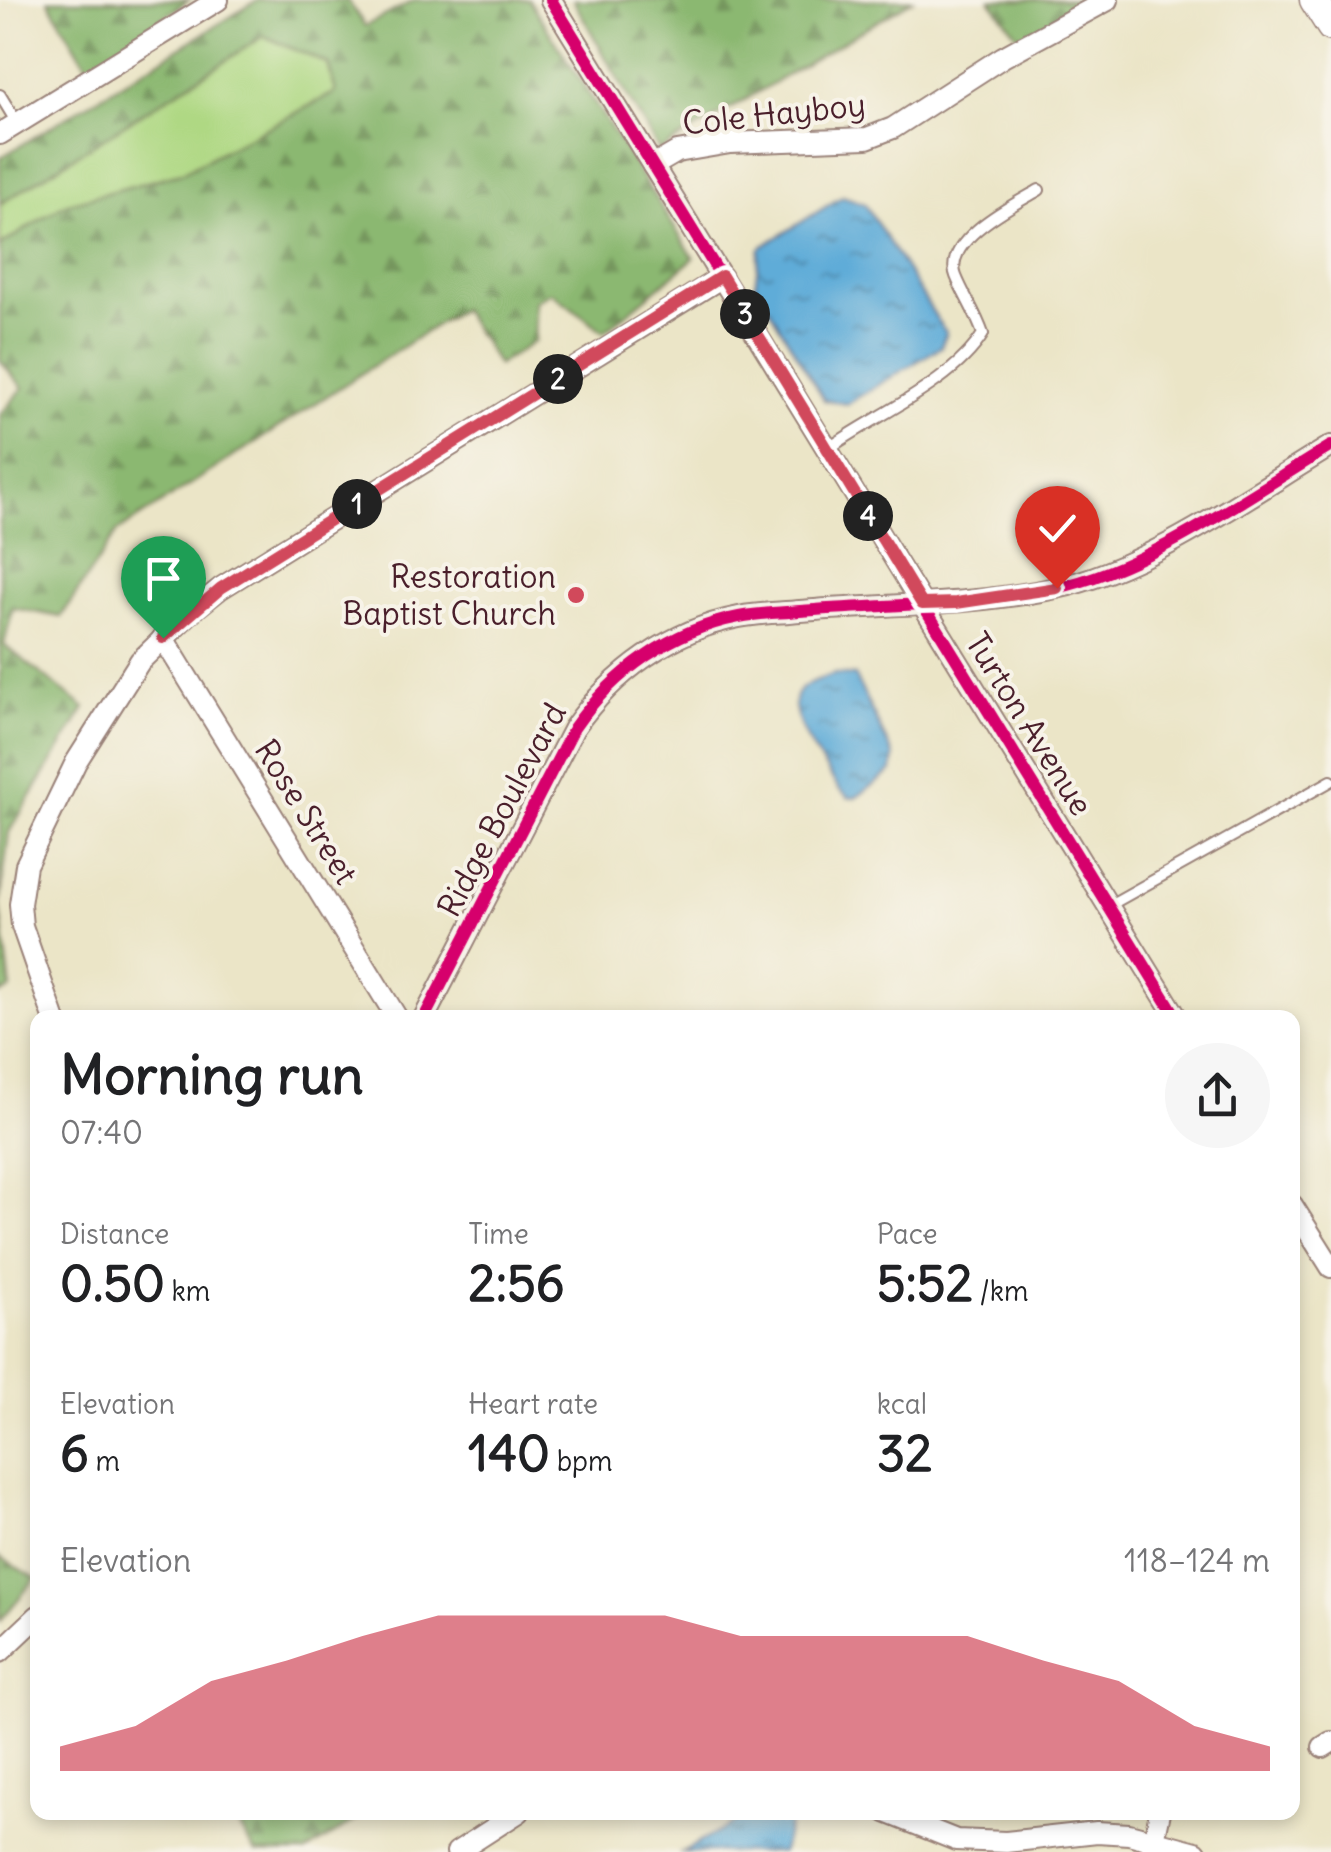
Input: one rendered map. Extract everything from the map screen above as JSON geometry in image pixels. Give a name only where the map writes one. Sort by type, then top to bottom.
[{"type":"street","points":[[9,129],[218,0]]},
{"type":"street","name":"Turton Avenue","points":[[551,0],[1172,1010]]},
{"type":"street","name":"Cole Hayboy","points":[[653,166],[677,152],[730,143],[868,138],[893,128],[1003,57],[1108,0]]},
{"type":"street","points":[[1314,0],[1331,28]]},
{"type":"street","points":[[51,1010],[22,926],[20,904],[26,865],[76,762],[140,662],[221,588],[722,276]]},
{"type":"street","name":"Ridge Boulevard","points":[[428,1010],[566,742],[594,699],[618,675],[672,640],[740,616],[956,603],[1057,588],[1123,566],[1331,446]]},
{"type":"street","name":"Rose Street","points":[[163,638],[392,1010]]},
{"type":"street","points":[[1300,1215],[1327,1253]]},
{"type":"street","points":[[0,1652],[30,1624]]},
{"type":"street","points":[[457,1852],[507,1820]]},
{"type":"street","points":[[902,1820],[955,1846],[1097,1832],[1196,1852]]},
{"type":"street","points":[[1152,1846],[1158,1820]]},
{"type":"lane","points":[[0,95],[9,129]]},
{"type":"lane","points":[[828,449],[974,350],[984,334],[954,273],[956,260],[964,243],[981,226],[1040,190]]},
{"type":"lane","points":[[1108,906],[1331,780]]},
{"type":"green space","points":[[48,0],[189,0],[89,69]]},
{"type":"green space","points":[[258,0],[347,0],[365,26],[415,0],[529,0],[694,258],[604,332],[551,292],[535,301],[535,341],[498,365],[461,309],[117,532],[61,617],[13,608],[4,645],[85,708],[9,832],[0,904],[0,415],[23,388],[0,360],[0,246],[65,204],[181,173],[336,92],[328,64],[264,36],[0,204],[0,158]]},
{"type":"green space","points":[[573,0],[913,0],[659,151]]},
{"type":"green space","points":[[990,0],[1087,0],[1021,39]]},
{"type":"green space","points":[[264,36],[328,64],[336,92],[181,173],[65,204],[0,246],[0,204]]},
{"type":"green space","points":[[0,904],[11,989],[0,994]]},
{"type":"green space","points":[[0,1557],[30,1574],[30,1585],[0,1621]]},
{"type":"green space","points":[[235,1820],[356,1820],[305,1852],[256,1852]]},
{"type":"water","points":[[843,196],[865,204],[946,333],[941,347],[847,404],[824,400],[755,285],[760,248]]},
{"type":"water","points":[[835,674],[855,676],[894,757],[892,771],[857,797],[849,798],[839,789],[808,740],[796,712],[799,691]]},
{"type":"water","points":[[739,1820],[790,1820],[782,1852],[682,1852]]},
{"type":"cycle path","points":[[551,0],[1172,1010]]},
{"type":"cycle path","points":[[428,1010],[574,728],[607,689],[646,656],[690,632],[747,616],[993,598],[1091,578],[1126,565],[1198,528],[1331,446]]},
{"type":"place","name":"Restoration Baptist Church","points":[[576,595]]},
{"type":"route","points":[[163,638],[221,588],[722,276],[922,604],[956,603],[1057,588]]}]
